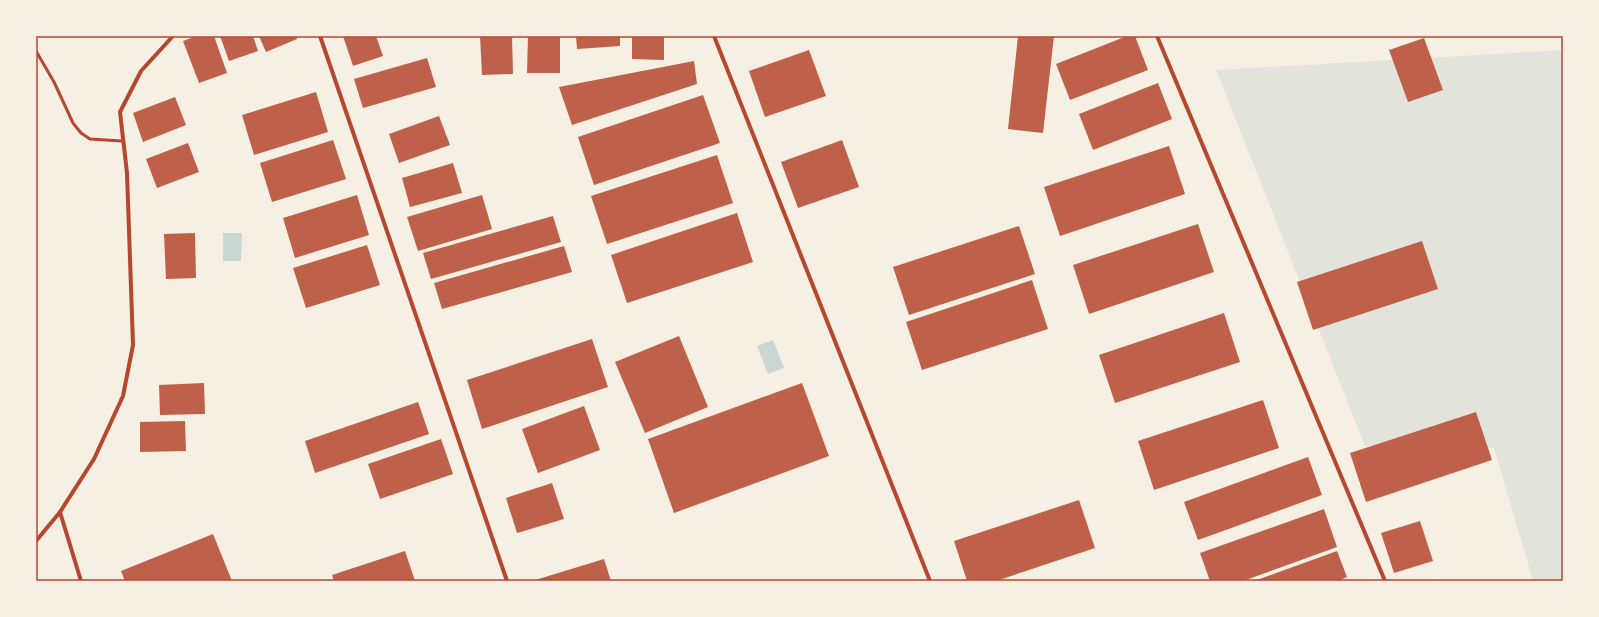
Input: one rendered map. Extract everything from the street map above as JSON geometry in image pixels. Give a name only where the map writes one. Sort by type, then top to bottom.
[{"type":"street","points":[[36,541],[60,512],[94,459],[123,396],[133,345],[127,173],[122,141],[120,112],[141,71],[172,36]]},
{"type":"street","points":[[320,36],[507,581]]},
{"type":"street","points":[[714,36],[930,581]]},
{"type":"street","points":[[1157,36],[1385,581]]},
{"type":"street","points":[[60,512],[82,581]]},
{"type":"lane","points":[[36,51],[54,82],[73,123],[80,133],[90,139],[122,141]]},
{"type":"shaded area","points":[[1563,50],[1563,581],[1533,581],[1494,448],[1365,446],[1216,70]]},
{"type":"shaded area","points":[[223,233],[242,233],[241,261],[223,261]]},
{"type":"shaded area","points":[[773,340],[784,368],[768,374],[757,346]]},
{"type":"building","points":[[197,36],[214,36],[227,73],[199,83],[183,41]]},
{"type":"building","points":[[220,36],[253,36],[258,51],[229,61]]},
{"type":"building","points":[[259,36],[296,36],[297,39],[266,52]]},
{"type":"building","points":[[343,36],[376,36],[383,56],[353,66]]},
{"type":"building","points":[[480,36],[512,36],[513,74],[482,75]]},
{"type":"building","points":[[528,36],[560,36],[560,73],[527,73]]},
{"type":"building","points":[[576,36],[620,36],[620,46],[577,49]]},
{"type":"building","points":[[632,36],[664,36],[664,60],[632,59]]},
{"type":"building","points":[[1018,36],[1054,36],[1043,133],[1008,129]]},
{"type":"building","points":[[1127,36],[1135,36],[1148,70],[1070,100],[1056,64]]},
{"type":"building","points":[[1424,38],[1443,90],[1408,102],[1389,50]]},
{"type":"building","points":[[809,50],[826,96],[765,117],[749,71]]},
{"type":"building","points":[[427,58],[436,87],[363,108],[354,79]]},
{"type":"building","points":[[694,61],[697,84],[572,125],[559,87]]},
{"type":"building","points":[[1158,83],[1172,119],[1093,150],[1079,114]]},
{"type":"building","points":[[316,92],[328,132],[254,155],[242,115]]},
{"type":"building","points":[[703,95],[720,143],[594,185],[578,137]]},
{"type":"building","points":[[175,97],[186,125],[143,142],[133,113]]},
{"type":"building","points":[[439,116],[450,145],[399,163],[389,134]]},
{"type":"building","points":[[333,140],[346,179],[272,202],[260,163]]},
{"type":"building","points":[[842,140],[859,187],[798,208],[781,162]]},
{"type":"building","points":[[188,143],[199,172],[157,188],[146,159]]},
{"type":"building","points":[[1169,146],[1185,194],[1060,236],[1044,187]]},
{"type":"building","points":[[717,155],[733,203],[607,244],[591,196]]},
{"type":"building","points":[[453,163],[462,193],[410,207],[402,178]]},
{"type":"building","points":[[357,195],[369,235],[295,258],[283,218]]},
{"type":"building","points":[[482,195],[492,229],[418,251],[407,217]]},
{"type":"building","points":[[737,213],[753,262],[627,303],[611,255]]},
{"type":"building","points":[[553,216],[561,242],[431,279],[423,253]]},
{"type":"building","points":[[1198,224],[1214,272],[1089,314],[1073,265]]},
{"type":"building","points":[[1019,226],[1035,274],[909,315],[893,267]]},
{"type":"building","points":[[195,233],[196,278],[166,279],[164,234]]},
{"type":"building","points":[[1422,241],[1438,289],[1313,330],[1297,282]]},
{"type":"building","points":[[367,245],[380,285],[306,308],[293,268]]},
{"type":"building","points":[[564,246],[572,272],[442,309],[434,283]]},
{"type":"building","points":[[1032,280],[1048,329],[922,370],[906,322]]},
{"type":"building","points":[[1224,313],[1240,362],[1115,403],[1099,355]]},
{"type":"building","points":[[679,336],[708,407],[645,433],[615,362]]},
{"type":"building","points":[[592,339],[608,387],[482,429],[467,380]]},
{"type":"building","points":[[204,383],[205,414],[160,415],[159,385]]},
{"type":"building","points":[[802,383],[829,456],[674,513],[648,439]]},
{"type":"building","points":[[1263,400],[1279,448],[1154,490],[1138,441]]},
{"type":"building","points":[[418,402],[429,434],[315,473],[305,441]]},
{"type":"building","points":[[584,406],[600,450],[538,473],[522,429]]},
{"type":"building","points":[[1476,412],[1492,460],[1366,502],[1350,453]]},
{"type":"building","points":[[185,421],[186,451],[140,452],[140,422]]},
{"type":"building","points":[[441,439],[453,474],[380,499],[368,464]]},
{"type":"building","points":[[1308,457],[1322,495],[1198,540],[1184,502]]},
{"type":"building","points":[[552,483],[564,519],[517,533],[506,498]]},
{"type":"building","points":[[1079,500],[1095,548],[996,581],[967,581],[954,541]]},
{"type":"building","points":[[1324,509],[1337,547],[1243,581],[1210,581],[1200,553]]},
{"type":"building","points":[[1420,521],[1433,561],[1394,573],[1381,533]]},
{"type":"building","points":[[213,534],[232,581],[125,581],[121,571]]},
{"type":"building","points":[[405,551],[415,581],[334,581],[332,575]]},
{"type":"building","points":[[1337,551],[1347,577],[1338,581],[1254,581]]},
{"type":"building","points":[[604,559],[611,581],[532,581]]}]
